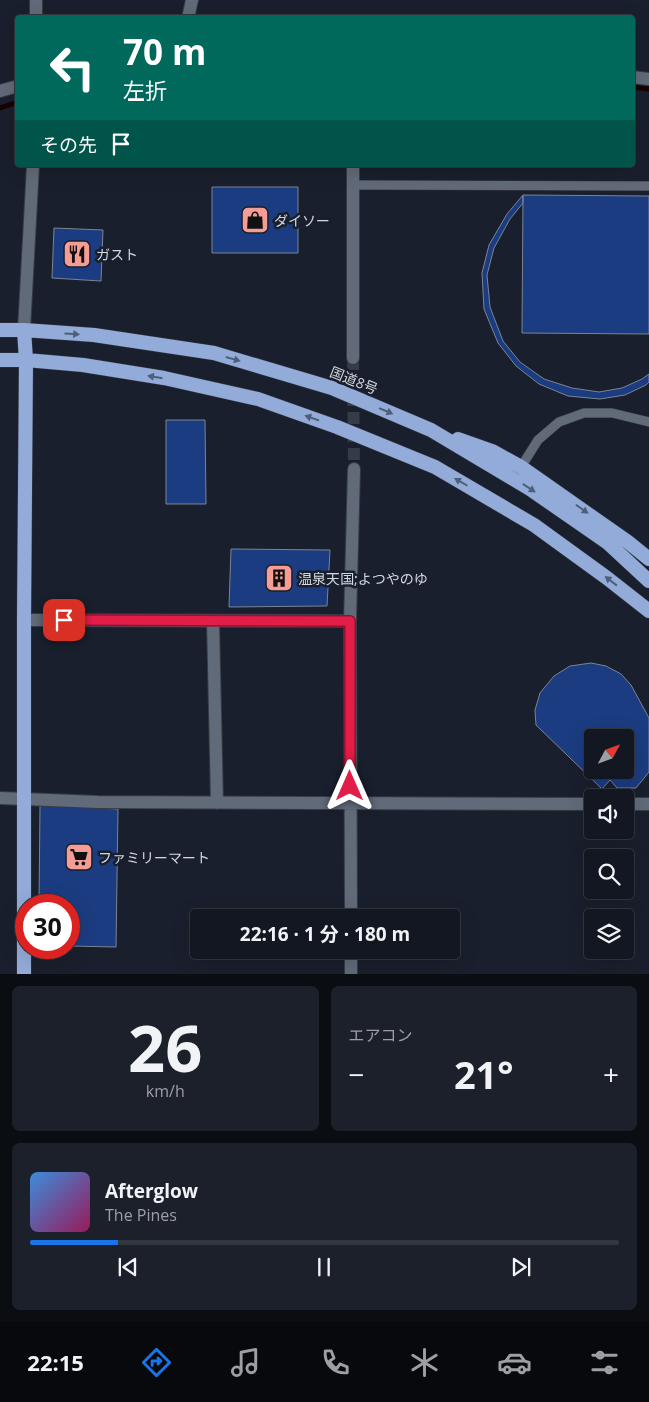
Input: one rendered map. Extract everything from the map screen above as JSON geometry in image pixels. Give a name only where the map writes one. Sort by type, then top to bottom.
[{"type":"highway","name":"国道8号","points":[[0,330],[94,335],[214,353],[332,388],[431,430],[530,489],[608,543],[649,581]]},
{"type":"highway","points":[[24,330],[26,360],[24,974]]},
{"type":"highway","points":[[0,360],[26,360],[83,365],[164,378],[258,399],[337,426],[435,467],[534,525],[649,611]]},
{"type":"highway","points":[[431,430],[492,450],[521,467],[628,542],[649,559]]},
{"type":"street","points":[[36,0],[36,15]]},
{"type":"street","points":[[189,15],[192,0]]},
{"type":"street","points":[[635,77],[649,79]]},
{"type":"street","points":[[0,91],[15,87]]},
{"type":"street","points":[[24,330],[33,167]]},
{"type":"street","points":[[352,358],[353,167]]},
{"type":"street","points":[[351,909],[350,621],[354,469]]},
{"type":"street","points":[[24,620],[350,621]]},
{"type":"street","points":[[213,621],[217,803]]},
{"type":"street","points":[[0,798],[98,802],[584,804]]},
{"type":"street","points":[[634,804],[649,804]]},
{"type":"street","points":[[351,959],[351,974]]},
{"type":"lane","points":[[353,185],[649,186]]},
{"type":"lane","points":[[521,467],[538,440],[560,422],[584,413],[612,413],[649,422]]},
{"type":"building","name":"ダイソー","points":[[212,187],[298,187],[298,253],[212,253]]},
{"type":"building","points":[[523,195],[649,196],[649,334],[522,333]]},
{"type":"building","points":[[523,195],[523,203],[510,219],[494,248],[487,275],[490,307],[503,341],[520,362],[544,379],[572,388],[599,392],[622,388],[649,374],[649,382],[646,385],[625,395],[600,399],[568,396],[539,384],[516,366],[498,343],[484,309],[482,273],[489,245],[507,214]]},
{"type":"building","name":"ガスト","points":[[54,228],[103,230],[101,281],[52,278]]},
{"type":"building","points":[[166,420],[205,420],[206,504],[166,504]]},
{"type":"building","name":"温泉天国;よつやのゆ","points":[[231,549],[330,550],[327,606],[229,607]]},
{"type":"building","points":[[591,663],[606,666],[621,674],[631,685],[649,718],[649,772],[636,788],[617,788],[610,780],[602,789],[592,779],[634,779],[634,729],[584,729],[584,772],[536,725],[535,710],[540,693],[554,676],[570,666]]},
{"type":"building","name":"ファミリーマート","points":[[40,805],[118,809],[116,947],[80,946],[80,894],[39,894]]},
{"type":"waterway","points":[[635,87],[649,89]]},
{"type":"waterway","points":[[0,108],[15,103]]},
{"type":"tunnel","points":[[353,358],[354,469]]},
{"type":"place","name":"ダイソー","points":[[255,220]]},
{"type":"place","name":"ガスト","points":[[77,254]]},
{"type":"place","name":"温泉天国;よつやのゆ","points":[[279,578]]},
{"type":"place","name":"ファミリーマート","points":[[79,857]]},
{"type":"route","points":[[64,620],[350,621],[350,786]]}]
